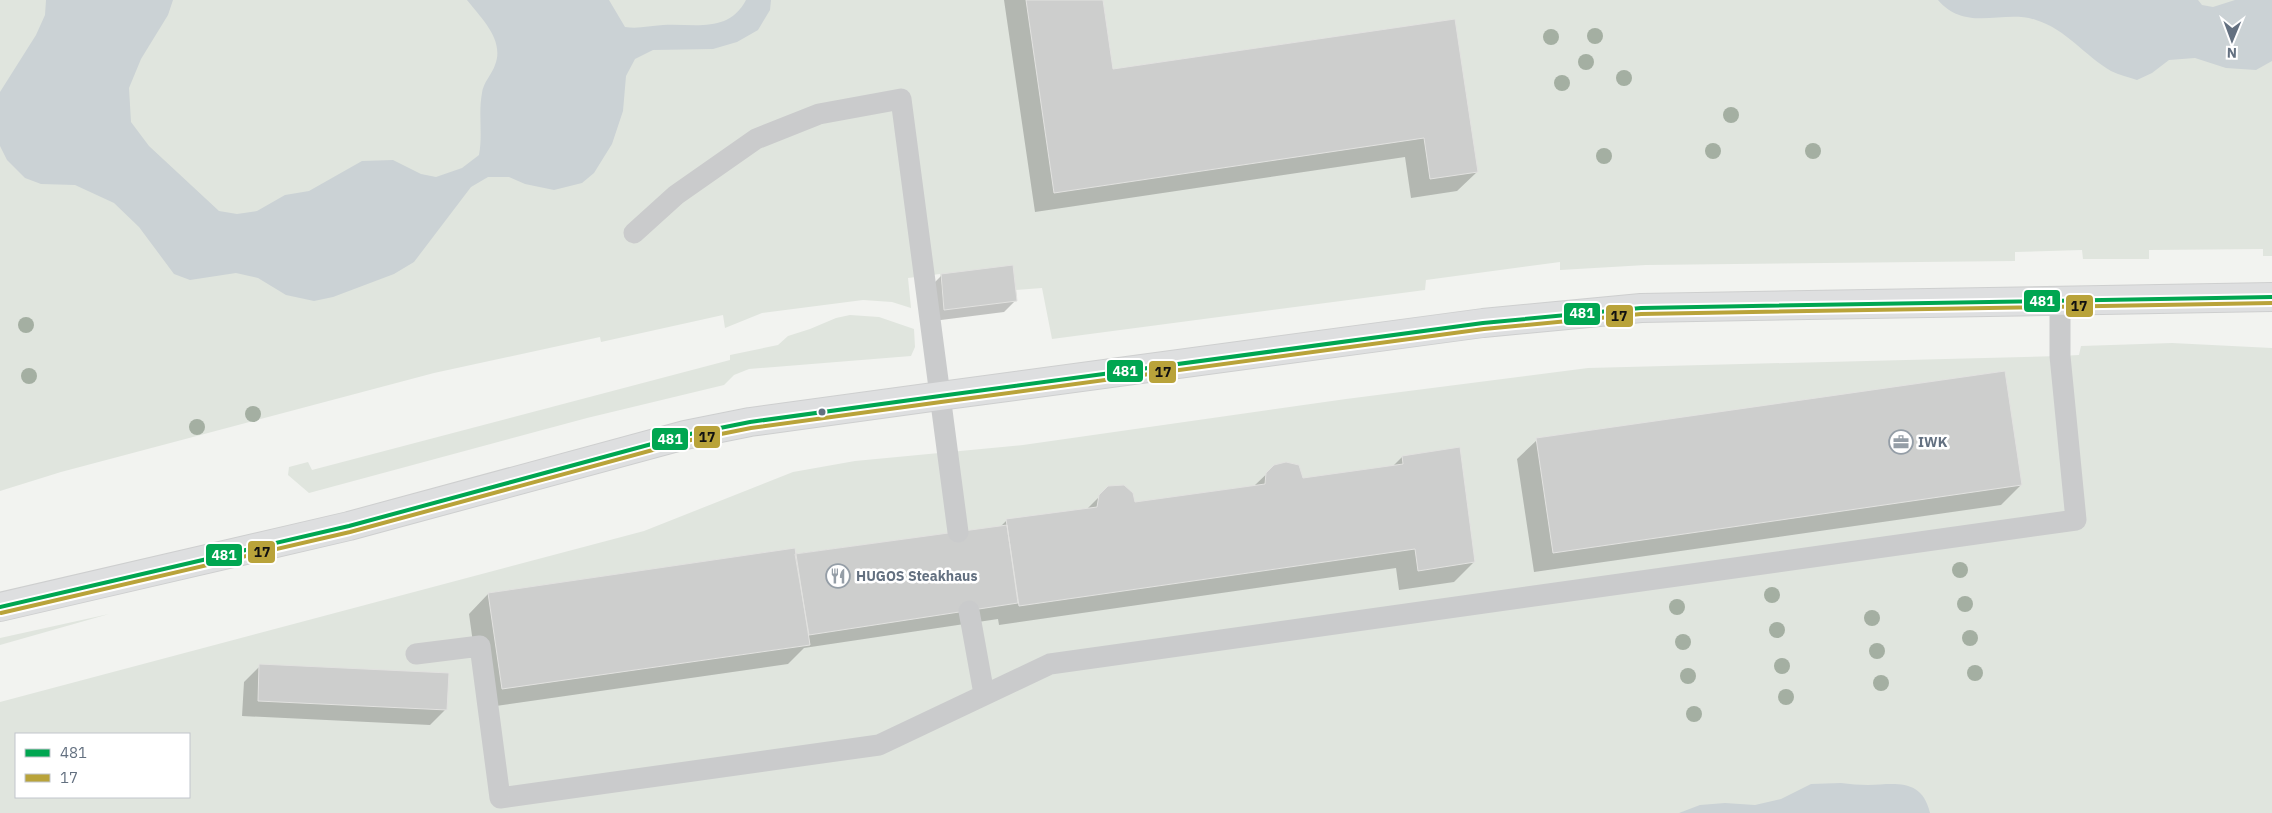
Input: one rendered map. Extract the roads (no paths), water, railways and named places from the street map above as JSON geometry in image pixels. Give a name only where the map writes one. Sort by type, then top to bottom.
[{"type":"main road","points":[[0,608],[349,526],[685,435],[750,422],[1548,316],[1641,308],[2272,297]]},
{"type":"lane","points":[[634,233],[676,195],[756,139],[819,114],[901,99],[958,532]]},
{"type":"lane","points":[[416,654],[480,646],[496,805],[879,745],[1050,664],[2076,520],[2060,356],[2060,301]]},
{"type":"lane","points":[[969,611],[984,694]]},
{"type":"place","name":"IWK","points":[[1901,442]]},
{"type":"place","name":"HUGOS Steakhaus","points":[[838,576]]}]
